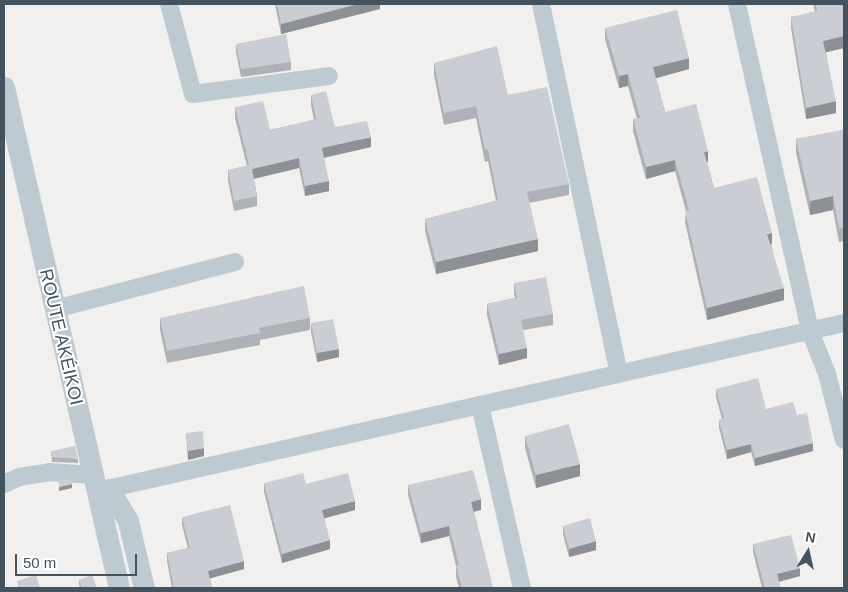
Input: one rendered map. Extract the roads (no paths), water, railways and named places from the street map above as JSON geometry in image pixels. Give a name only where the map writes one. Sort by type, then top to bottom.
[{"type":"street","points":[[169,4],[193,94],[329,76]]},
{"type":"street","points":[[541,4],[619,374]]},
{"type":"street","points":[[737,4],[810,331],[828,374],[844,440]]},
{"type":"street","name":"ROUTE AKÉIKOI","points":[[4,87],[55,309],[100,485],[119,588]]},
{"type":"street","points":[[55,309],[235,262]]},
{"type":"street","points":[[4,484],[19,477],[49,472],[100,485],[480,405],[844,323]]},
{"type":"street","points":[[480,405],[522,588]]},
{"type":"street","name":"ROUTE AKÉIKOI","points":[[100,485],[128,520],[144,588]]}]
